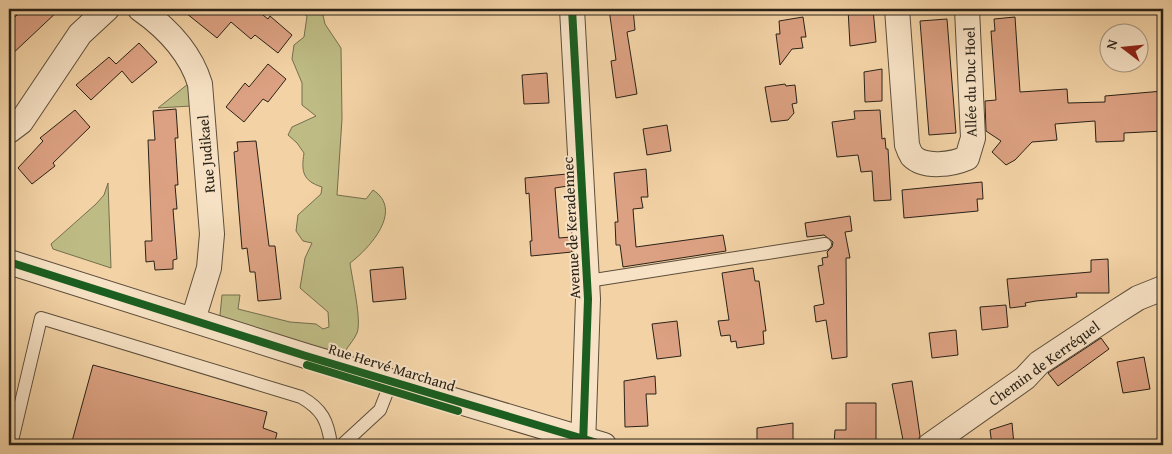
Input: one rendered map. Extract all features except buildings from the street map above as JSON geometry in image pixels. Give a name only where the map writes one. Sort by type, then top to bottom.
[{"type":"street","points":[[9,131],[21,122],[80,34],[107,9]]},
{"type":"street","name":"Rue Judikael","points":[[140,9],[157,21],[182,47],[196,71],[200,84],[212,234],[209,268],[193,320]]},
{"type":"street","name":"Avenue de Keradennec","points":[[572,9],[588,281],[590,443]]},
{"type":"street","name":"Allée du Duc Hoel","points":[[897,9],[907,144],[912,156],[928,163],[954,163],[967,158],[973,138],[968,9]]},
{"type":"street","name":"Rue Hervé Marchand","points":[[9,262],[590,443]]},
{"type":"street","name":"Chemin de Kerréquel","points":[[930,445],[1025,378],[1039,363],[1138,298],[1163,288]]},
{"type":"lane","name":"Avenue de Keradennec","points":[[588,281],[825,244]]},
{"type":"lane","points":[[10,445],[41,318],[301,397],[314,404],[325,416],[329,427],[331,445]]},
{"type":"lane","points":[[342,445],[380,410],[391,382]]},
{"type":"shaded area","points":[[297,9],[332,9],[322,11],[325,24],[341,48],[342,119],[337,195],[366,199],[373,190],[382,198],[385,208],[385,218],[374,239],[350,263],[358,309],[357,333],[344,353],[328,355],[228,326],[220,315],[222,295],[240,295],[238,309],[290,322],[316,324],[323,329],[329,327],[328,312],[300,288],[305,258],[312,243],[303,241],[296,231],[298,215],[321,194],[322,187],[307,179],[303,171],[304,153],[288,135],[292,127],[316,116],[302,105],[302,83],[292,59],[294,45],[304,37],[307,16]]},
{"type":"shaded area","points":[[188,84],[191,106],[158,108]]},
{"type":"shaded area","points":[[108,183],[111,268],[53,249],[51,244],[96,204],[104,195]]},
{"type":"cycle path","points":[[572,9],[588,299],[583,445]]},
{"type":"cycle path","points":[[9,262],[306,356],[604,445]]},
{"type":"cycle path","points":[[307,365],[458,411]]}]
